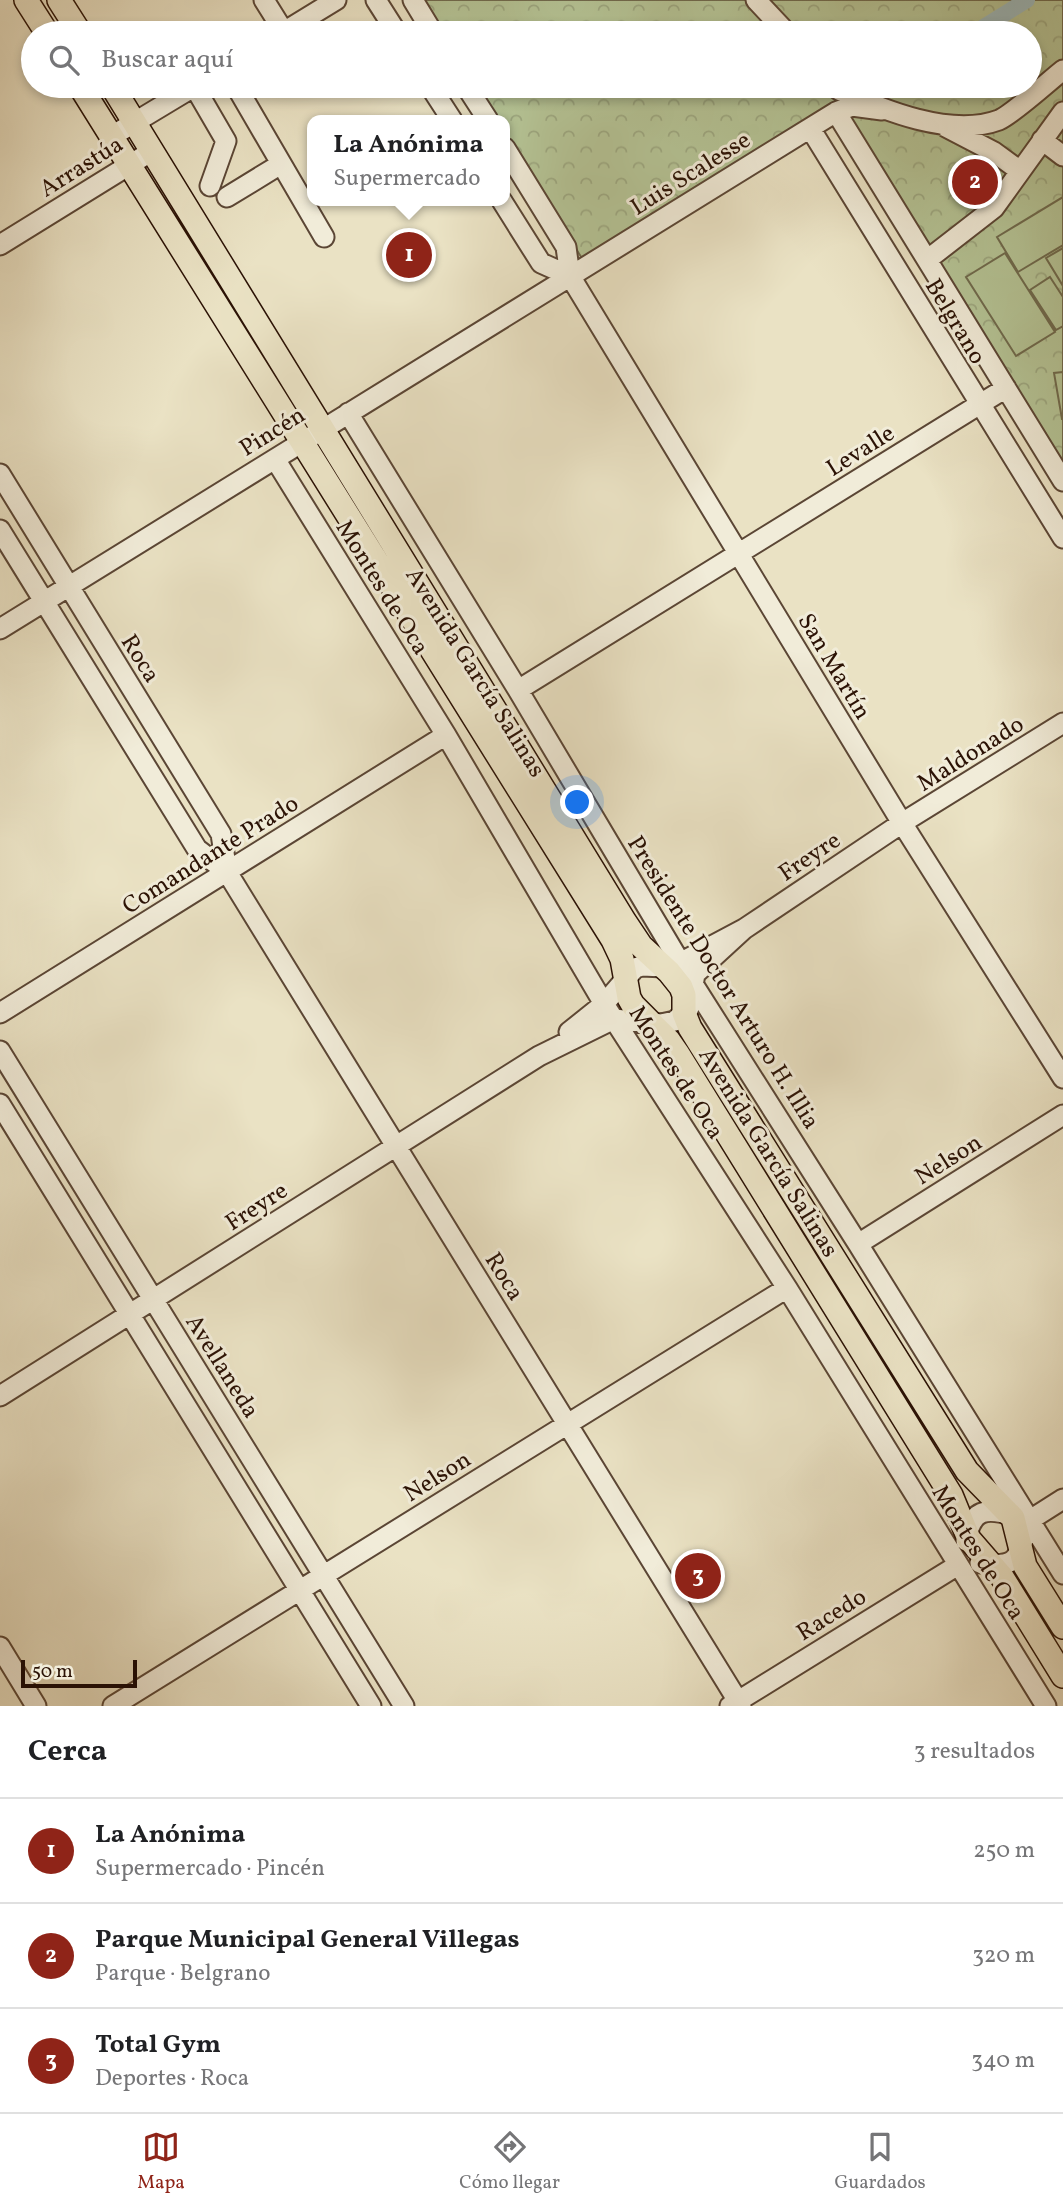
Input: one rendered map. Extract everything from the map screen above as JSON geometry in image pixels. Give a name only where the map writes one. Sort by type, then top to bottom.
[{"type":"main road","points":[[26,0],[39,21]]},
{"type":"main road","points":[[59,0],[72,21]]},
{"type":"main road","name":"Avenida García Salinas","points":[[88,98],[613,940],[622,959],[629,998],[638,1013],[669,1041],[951,1495],[967,1534],[978,1552],[993,1565],[1063,1676]]},
{"type":"main road","name":"Avenida García Salinas","points":[[119,98],[625,922],[647,953],[672,965],[681,987],[684,1013],[690,1028],[967,1471],[1020,1517],[1017,1529],[1025,1566],[1063,1627]]},
{"type":"street","points":[[264,0],[276,21]]},
{"type":"street","points":[[301,21],[336,0]]},
{"type":"street","points":[[376,0],[389,21]]},
{"type":"street","points":[[413,0],[426,21]]},
{"type":"street","points":[[756,0],[776,21]]},
{"type":"street","points":[[1042,86],[1063,70]]},
{"type":"street","name":"Arrastúa","points":[[112,136],[176,98]]},
{"type":"street","points":[[202,98],[226,141],[210,186]]},
{"type":"street","points":[[243,98],[324,237]]},
{"type":"street","points":[[438,98],[449,115]]},
{"type":"street","points":[[474,98],[485,115]]},
{"type":"street","points":[[836,112],[841,102],[840,98]]},
{"type":"street","points":[[857,98],[882,110]]},
{"type":"street","points":[[836,112],[852,106],[959,127],[1000,119],[1027,98]]},
{"type":"street","name":"Luis Scalesse","points":[[570,276],[836,112]]},
{"type":"street","name":"Belgrano","points":[[836,112],[1063,481]]},
{"type":"street","points":[[927,260],[994,208],[1063,112]]},
{"type":"street","points":[[994,152],[995,133],[1000,119]]},
{"type":"street","points":[[936,122],[994,152],[1020,171]]},
{"type":"street","name":"Belgrano","points":[[810,128],[1063,538]]},
{"type":"street","points":[[1042,140],[1063,156]]},
{"type":"street","name":"Arrastúa","points":[[0,245],[152,151]]},
{"type":"street","name":"San Martín","points":[[510,156],[566,247],[570,276],[902,823],[1063,1078]]},
{"type":"street","points":[[227,197],[281,164]]},
{"type":"street","points":[[505,206],[541,263],[570,276]]},
{"type":"street","name":"Pincén","points":[[0,629],[570,276]]},
{"type":"street","name":"Levalle","points":[[739,554],[1006,388]]},
{"type":"street","name":"Presidente Doctor Arturo H. Illia","points":[[348,414],[518,691],[672,965],[693,984],[858,1244],[1020,1517],[1063,1574]]},
{"type":"street","name":"Montes de Oca","points":[[275,458],[446,735],[609,1012],[787,1288],[1046,1706]]},
{"type":"street","name":"Roca","points":[[0,474],[221,834],[228,872],[737,1704]]},
{"type":"street","name":"Roca","points":[[0,530],[197,849],[228,872]]},
{"type":"street","points":[[518,691],[739,554]]},
{"type":"street","name":"Maldonado","points":[[902,823],[1063,723]]},
{"type":"street","name":"Comandante Prado","points":[[0,1013],[446,735]]},
{"type":"street","name":"Freyre","points":[[0,1396],[609,1012],[626,976],[635,968],[672,965],[744,929],[902,823]]},
{"type":"street","name":"Freyre","points":[[684,1013],[689,1009],[695,974],[744,929]]},
{"type":"street","points":[[609,1012],[661,1024],[684,1013]]},
{"type":"street","name":"Avellaneda","points":[[0,1051],[404,1706]]},
{"type":"street","points":[[0,1104],[371,1706]]},
{"type":"street","name":"Nelson","points":[[858,1244],[1063,1115]]},
{"type":"street","name":"Nelson","points":[[113,1706],[787,1288]]},
{"type":"street","points":[[958,1564],[972,1520],[983,1512],[1020,1517],[1063,1499]]},
{"type":"street","points":[[958,1564],[1010,1563],[1021,1552]]},
{"type":"street","name":"Racedo","points":[[737,1704],[958,1564]]},
{"type":"street","points":[[0,1647],[36,1706]]},
{"type":"green space","points":[[420,0],[1063,0],[1063,468],[838,104],[583,260],[510,144],[510,115],[493,115],[482,98],[1042,98],[1042,21],[433,21]]},
{"type":"green space","points":[[1063,197],[1063,245],[1018,272],[997,237]]},
{"type":"green space","points":[[1063,248],[1063,286],[1046,258]]},
{"type":"green space","points":[[1005,253],[1055,332],[1016,356],[966,277]]},
{"type":"green space","points":[[1050,277],[1063,297],[1063,326],[1056,330],[1030,290]]},
{"type":"green space","points":[[1063,372],[1063,419],[1062,419],[1054,373]]},
{"type":"waterway","points":[[993,21],[1027,0]]},
{"type":"place","name":"Parque Municipal General Villegas","points":[[975,182]]},
{"type":"place","name":"La Anónima","points":[[409,255]]},
{"type":"place","name":"Total Gym","points":[[698,1576]]}]
